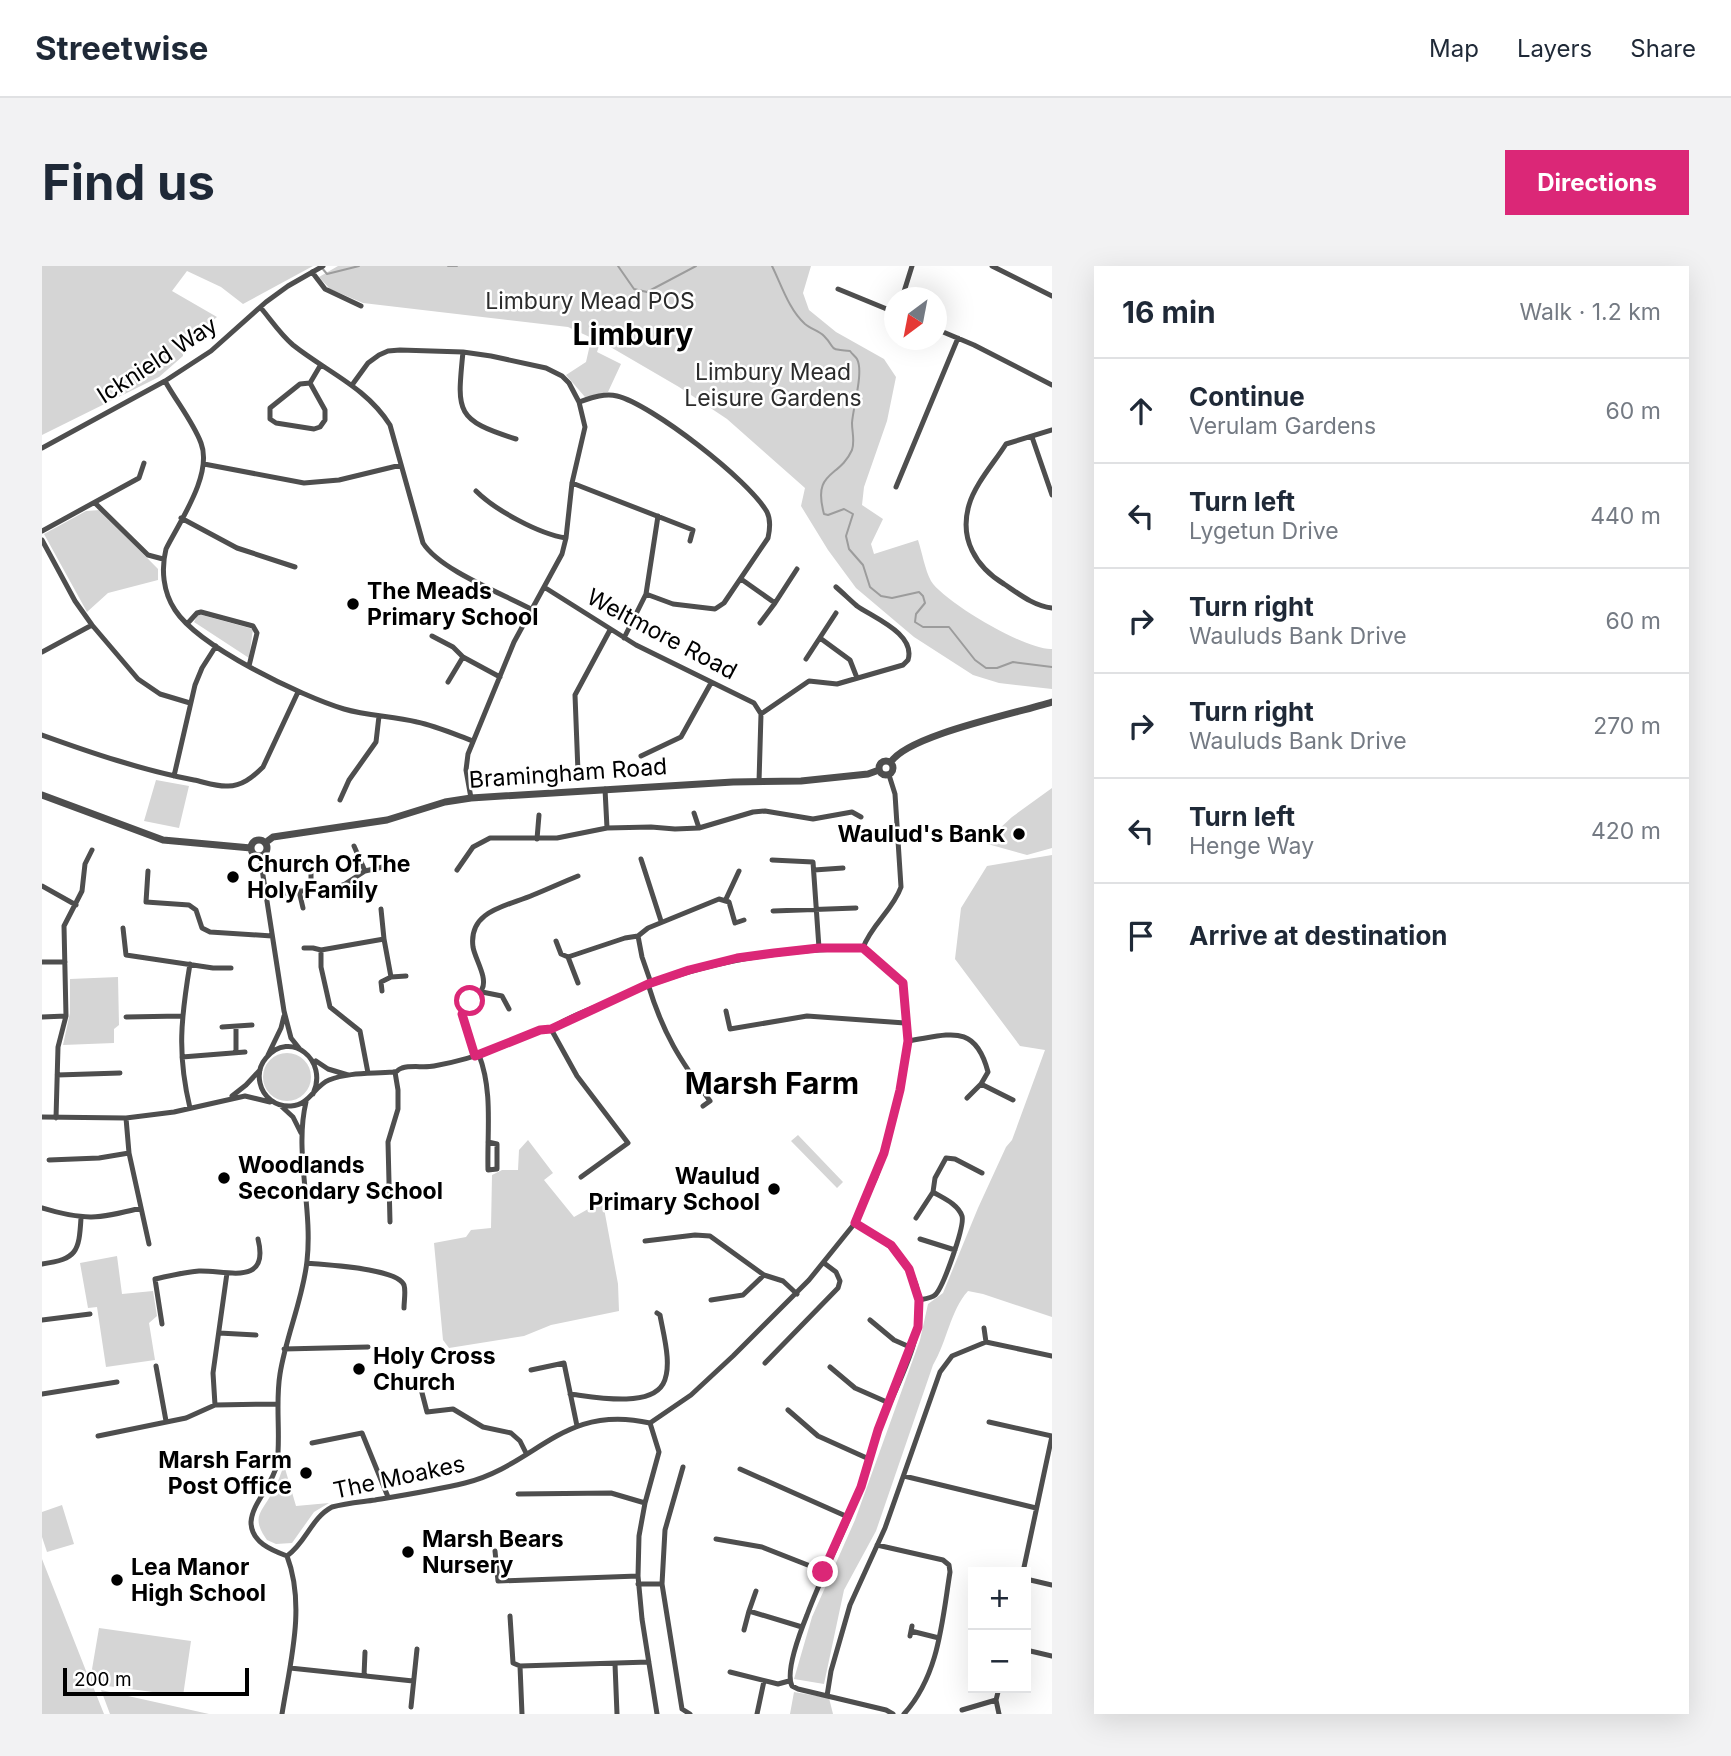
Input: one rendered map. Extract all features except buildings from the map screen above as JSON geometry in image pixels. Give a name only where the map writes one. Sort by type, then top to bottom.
[{"type":"street","points":[[905,287],[912,266]]},
{"type":"street","points":[[992,266],[1052,296]]},
{"type":"street","name":"Icknield Way","points":[[42,448],[165,381],[211,351],[288,286],[321,267]]},
{"type":"street","points":[[312,272],[324,289],[361,306]]},
{"type":"street","points":[[838,289],[884,308]]},
{"type":"street","points":[[261,308],[290,343],[373,402],[390,425],[423,542],[429,552],[456,570],[531,609]]},
{"type":"street","points":[[947,334],[1052,385]]},
{"type":"street","points":[[896,487],[958,338]]},
{"type":"street","points":[[352,386],[368,363],[388,351],[463,352],[522,362],[555,372],[569,383],[579,402],[585,427],[572,483],[562,554],[514,642],[472,741],[466,770],[471,798]]},
{"type":"street","points":[[463,352],[459,394],[460,405],[466,416],[485,430],[516,439]]},
{"type":"street","points":[[310,383],[320,366]]},
{"type":"street","points":[[165,381],[201,444],[204,464],[200,485],[181,518],[163,559],[167,595],[175,611],[216,646],[298,692],[343,709],[427,725],[472,741]]},
{"type":"street","points":[[310,383],[325,410],[325,420],[320,427],[314,429],[276,423],[270,419],[270,408],[300,384],[310,383]]},
{"type":"street","points":[[579,402],[613,395],[637,405],[711,455],[756,497],[768,514],[771,527],[768,538],[724,603],[715,609],[673,604],[646,594]]},
{"type":"street","points":[[1052,430],[1006,444],[969,505],[967,539],[976,561],[988,574],[1041,607],[1052,608]]},
{"type":"street","points":[[1032,437],[1052,495]]},
{"type":"street","points":[[42,531],[139,478],[144,463]]},
{"type":"street","points":[[204,464],[304,483],[339,480],[401,466]]},
{"type":"street","points":[[572,483],[693,530],[690,541]]},
{"type":"street","points":[[476,491],[487,502],[552,536],[566,538]]},
{"type":"street","points":[[95,503],[148,555],[163,559]]},
{"type":"street","points":[[624,638],[646,594],[658,516]]},
{"type":"street","points":[[181,518],[237,548],[295,568]]},
{"type":"street","points":[[43,545],[92,625],[143,684],[160,694],[190,703]]},
{"type":"street","points":[[760,623],[797,569]]},
{"type":"street","points":[[741,579],[775,603]]},
{"type":"street","name":"Weltmore Road","points":[[544,587],[624,638],[754,703],[761,714]]},
{"type":"street","points":[[759,782],[761,714],[809,681],[834,685],[906,664],[910,650],[897,633],[857,606],[836,587]]},
{"type":"street","points":[[187,624],[197,612],[201,612],[253,626],[257,633],[249,666]]},
{"type":"street","points":[[806,659],[836,613]]},
{"type":"street","points":[[42,652],[92,625]]},
{"type":"street","points":[[578,772],[575,695],[610,630]]},
{"type":"street","points":[[432,636],[500,677]]},
{"type":"street","points":[[820,638],[850,660],[857,678]]},
{"type":"street","points":[[174,776],[190,703],[202,668],[216,646]]},
{"type":"street","points":[[448,682],[463,657]]},
{"type":"street","points":[[641,756],[681,737],[711,683]]},
{"type":"street","points":[[42,735],[105,757],[174,776],[227,786],[242,783],[254,776],[263,766],[298,692]]},
{"type":"street","points":[[889,775],[882,774],[879,770],[882,762],[891,762],[906,748],[1052,702]]},
{"type":"street","points":[[340,800],[349,780],[376,742],[379,716]]},
{"type":"street","points":[[889,775],[893,769],[891,762]]},
{"type":"street","name":"Bramingham Road","points":[[265,843],[273,837],[387,820],[445,802],[471,798],[801,781],[875,773],[879,770]]},
{"type":"street","points":[[863,948],[866,939],[897,899],[901,887],[895,794],[889,775]]},
{"type":"street","points":[[605,789],[607,828]]},
{"type":"street","points":[[42,795],[163,840],[250,848]]},
{"type":"street","points":[[457,870],[473,847],[490,838],[557,838],[607,828],[699,828],[765,811],[813,819],[852,812],[861,817]]},
{"type":"street","points":[[694,813],[699,828]]},
{"type":"street","points":[[537,839],[539,815]]},
{"type":"street","points":[[250,848],[256,840],[265,843],[266,851],[260,856]]},
{"type":"street","points":[[354,846],[365,871]]},
{"type":"street","points":[[250,848],[253,854],[260,856]]},
{"type":"street","points":[[56,1118],[58,1047],[66,1016],[64,926],[82,891],[85,864],[92,850]]},
{"type":"street","points":[[260,856],[290,1038],[301,1050],[328,1069],[350,1075]]},
{"type":"street","points":[[641,859],[661,921]]},
{"type":"street","points":[[772,860],[813,862],[819,948]]},
{"type":"street","points":[[307,861],[312,891]]},
{"type":"street","points":[[266,896],[299,891],[327,891],[365,871],[387,866],[402,869]]},
{"type":"street","points":[[814,870],[843,868]]},
{"type":"street","points":[[148,871],[146,902],[193,907],[202,928],[210,932],[272,936]]},
{"type":"street","points":[[726,899],[739,871]]},
{"type":"street","points":[[488,1142],[497,1144],[496,1169],[488,1170],[488,1142],[488,1085],[462,1014],[470,1001],[482,992],[484,984],[473,939],[475,930],[484,915],[492,909],[578,876]]},
{"type":"street","points":[[42,886],[76,905]]},
{"type":"street","points":[[299,891],[303,908]]},
{"type":"street","points":[[556,941],[561,954],[568,957],[638,936],[661,921],[719,898],[729,902],[735,923],[744,920]]},
{"type":"street","points":[[773,911],[856,908]]},
{"type":"street","points":[[381,909],[391,977]]},
{"type":"street","points":[[123,928],[126,955],[231,968]]},
{"type":"street","points":[[638,936],[665,1032],[676,1053],[710,1101],[703,1106]]},
{"type":"street","points":[[304,948],[321,950],[384,939]]},
{"type":"street","points":[[42,1117],[126,1118],[245,1096],[277,1104],[298,1105],[306,1102],[322,1084],[330,1080],[350,1075],[434,1066],[477,1055],[540,1030],[551,1029],[650,983],[737,958],[819,948],[863,948],[903,983],[908,1041],[900,1090],[885,1151],[855,1223],[797,1294],[691,1395],[650,1423],[659,1452],[639,1536],[638,1584],[657,1714]]},
{"type":"street","points":[[321,950],[327,1002],[333,1012],[360,1031],[368,1073]]},
{"type":"street","points":[[568,957],[578,984]]},
{"type":"street","points":[[42,962],[65,962]]},
{"type":"street","points":[[190,964],[181,1016],[181,1057],[190,1108]]},
{"type":"street","points":[[382,991],[381,982],[391,977],[406,976]]},
{"type":"street","points":[[482,992],[502,996],[509,1009]]},
{"type":"street","points":[[726,1011],[730,1029],[807,1016],[905,1023]]},
{"type":"street","points":[[229,1098],[260,1070],[281,1028],[284,1012]]},
{"type":"street","points":[[42,1017],[66,1016]]},
{"type":"street","points":[[126,1017],[181,1016]]},
{"type":"street","points":[[222,1027],[252,1025]]},
{"type":"street","points":[[236,1027],[236,1052]]},
{"type":"street","points":[[551,1029],[577,1076],[628,1143],[581,1177]]},
{"type":"street","points":[[908,1041],[961,1035],[972,1040],[980,1049],[988,1072],[967,1098]]},
{"type":"street","points":[[268,1055],[284,1047],[301,1050]]},
{"type":"street","points":[[181,1057],[244,1052]]},
{"type":"street","points":[[311,1057],[318,1075],[313,1094]]},
{"type":"street","points":[[260,1070],[261,1088],[293,1117],[302,1136]]},
{"type":"street","points":[[390,1222],[388,1142],[398,1109],[395,1072]]},
{"type":"street","points":[[57,1075],[120,1073]]},
{"type":"street","points":[[981,1084],[1013,1100]]},
{"type":"street","points":[[282,1714],[290,1668],[295,1580],[287,1556],[259,1542],[251,1524],[253,1514],[272,1480],[276,1466],[276,1404],[284,1349],[297,1310],[307,1263],[309,1232],[302,1136],[306,1102]]},
{"type":"street","points":[[126,1118],[129,1153],[149,1244]]},
{"type":"street","points":[[50,1160],[99,1158],[129,1153]]},
{"type":"street","points":[[916,1218],[933,1192],[935,1178],[946,1158],[956,1159],[982,1173]]},
{"type":"street","points":[[919,1300],[935,1296],[962,1231],[961,1212],[933,1192]]},
{"type":"street","points":[[42,1208],[81,1218],[103,1218],[141,1208]]},
{"type":"street","points":[[42,1264],[61,1262],[74,1255],[80,1239],[81,1218]]},
{"type":"street","points":[[855,1223],[879,1236],[902,1258],[911,1272],[919,1300],[918,1327],[861,1487],[802,1627],[789,1681],[798,1689],[886,1710],[892,1714]]},
{"type":"street","points":[[645,1241],[695,1235],[710,1236],[764,1275],[783,1281],[797,1294]]},
{"type":"street","points":[[162,1324],[155,1279],[196,1272],[242,1274],[255,1267],[261,1250],[258,1239]]},
{"type":"street","points":[[920,1239],[954,1251]]},
{"type":"street","points":[[307,1263],[386,1273],[404,1285],[404,1307]]},
{"type":"street","points":[[765,1363],[838,1288],[841,1281],[836,1272],[824,1263]]},
{"type":"street","points":[[215,1405],[213,1373],[227,1273]]},
{"type":"street","points":[[712,1300],[743,1295],[764,1275]]},
{"type":"street","points":[[570,1394],[607,1398],[652,1395],[663,1383],[667,1363],[660,1314],[657,1313]]},
{"type":"street","points":[[42,1320],[90,1314]]},
{"type":"street","points":[[870,1321],[894,1340],[912,1348]]},
{"type":"street","points":[[984,1328],[986,1342]]},
{"type":"street","points":[[219,1334],[256,1335]]},
{"type":"street","points":[[827,1696],[831,1671],[850,1605],[904,1476],[940,1372],[952,1356],[986,1342],[1052,1356]]},
{"type":"street","points":[[284,1349],[368,1348]]},
{"type":"street","points":[[531,1370],[564,1363],[578,1426]]},
{"type":"street","points":[[156,1366],[166,1421]]},
{"type":"street","points":[[830,1367],[855,1388],[889,1403]]},
{"type":"street","points":[[42,1394],[117,1382]]},
{"type":"street","points":[[421,1385],[428,1412],[451,1409],[472,1415],[483,1427],[512,1433],[526,1453]]},
{"type":"street","points":[[98,1436],[186,1418],[215,1405],[276,1404]]},
{"type":"street","points":[[788,1410],[818,1436],[869,1459]]},
{"type":"street","name":"The Moakes","points":[[287,1556],[301,1543],[319,1516],[337,1506],[466,1483],[487,1475],[578,1426],[613,1418],[650,1423]]},
{"type":"street","points":[[989,1422],[1052,1436],[1024,1567]]},
{"type":"street","points":[[312,1443],[362,1433],[388,1497]]},
{"type":"street","points":[[683,1467],[665,1530],[662,1584],[682,1709],[690,1714]]},
{"type":"street","points":[[740,1469],[848,1517]]},
{"type":"street","points":[[904,1476],[1036,1508]]},
{"type":"street","points":[[518,1494],[611,1493],[645,1503]]},
{"type":"street","points":[[716,1539],[762,1547],[823,1572]]},
{"type":"street","points":[[877,1545],[943,1560],[949,1565],[934,1662],[924,1685],[904,1714]]},
{"type":"street","points":[[495,1551],[498,1581],[638,1576]]},
{"type":"street","points":[[1031,1580],[1052,1585]]},
{"type":"street","points":[[638,1584],[662,1584]]},
{"type":"street","points":[[744,1630],[756,1591]]},
{"type":"street","points":[[749,1611],[802,1627]]},
{"type":"street","points":[[510,1616],[513,1662],[520,1666],[649,1662]]},
{"type":"street","points":[[911,1631],[939,1639]]},
{"type":"street","points":[[411,1707],[417,1648]]},
{"type":"street","points":[[1031,1651],[1052,1656]]},
{"type":"street","points":[[364,1676],[365,1652]]},
{"type":"street","points":[[615,1664],[617,1714]]},
{"type":"street","points":[[520,1666],[522,1714]]},
{"type":"street","points":[[290,1668],[413,1681]]},
{"type":"street","points":[[730,1672],[778,1684],[789,1681]]},
{"type":"street","points":[[757,1714],[764,1681]]},
{"type":"street","points":[[998,1693],[996,1700],[999,1714]]},
{"type":"street","points":[[961,1710],[996,1700]]},
{"type":"green space","points":[[42,266],[313,266],[243,304],[221,287],[187,271],[172,291],[217,317],[182,345],[183,356],[159,377],[42,435]]},
{"type":"green space","points":[[338,266],[811,266],[803,293],[809,310],[836,332],[884,359],[896,377],[887,421],[864,487],[862,505],[883,519],[871,544],[874,554],[918,540],[931,581],[952,601],[1006,634],[1040,648],[1052,649],[1052,689],[999,683],[973,675],[914,637],[856,588],[828,550],[801,506],[805,488],[727,419],[679,387],[607,345],[568,327],[363,303],[330,289],[319,277]]},
{"type":"green space","points":[[591,340],[599,346],[597,352],[621,364],[608,392],[585,397],[566,375],[586,362]]},
{"type":"green space","points":[[100,510],[158,569],[158,580],[108,593],[87,612],[44,534],[86,511]]},
{"type":"green space","points":[[198,614],[253,629],[249,658],[194,622]]},
{"type":"green space","points":[[156,780],[189,786],[179,828],[144,821]]},
{"type":"green space","points":[[1052,788],[1052,848],[1027,855],[984,843],[1012,817]]},
{"type":"green space","points":[[1052,855],[1052,1317],[968,1291],[962,1299],[933,1365],[876,1531],[844,1590],[824,1684],[794,1679],[812,1617],[855,1520],[920,1340],[928,1304],[943,1293],[978,1208],[1006,1147],[1012,1140],[1045,1050],[1020,1046],[955,959],[961,908],[987,866]]},
{"type":"green space","points":[[118,977],[119,1025],[114,1029],[114,1043],[63,1045],[70,1013],[70,979]]},
{"type":"green space","points":[[287,1053],[304,1060],[311,1077],[304,1094],[287,1101],[270,1094],[263,1077],[270,1060]]},
{"type":"green space","points":[[798,1135],[843,1182],[837,1188],[791,1141]]},
{"type":"green space","points":[[528,1140],[553,1173],[544,1180],[574,1217],[603,1203],[618,1284],[619,1311],[551,1325],[524,1336],[449,1348],[443,1340],[434,1243],[466,1237],[471,1230],[491,1228],[492,1175],[502,1170],[518,1170],[519,1150]]},
{"type":"green space","points":[[117,1256],[122,1294],[153,1291],[157,1316],[149,1323],[155,1360],[106,1367],[97,1307],[88,1308],[80,1263]]},
{"type":"green space","points":[[284,1465],[296,1506],[329,1503],[314,1512],[292,1543],[276,1544],[267,1540],[259,1520]]},
{"type":"green space","points":[[62,1505],[74,1544],[47,1552],[42,1537],[42,1512]]},
{"type":"green space","points":[[42,1559],[90,1681],[99,1628],[191,1641],[183,1696],[92,1684],[104,1714],[42,1714]]},
{"type":"green space","points":[[101,1690],[209,1714],[110,1714]]},
{"type":"green space","points":[[794,1692],[829,1698],[833,1714],[790,1714]]},
{"type":"waterway","points":[[322,268],[327,274],[359,266]]},
{"type":"waterway","points":[[448,266],[457,266]]},
{"type":"waterway","points":[[618,266],[634,289],[647,292],[696,266]]},
{"type":"waterway","points":[[772,266],[799,318],[824,336],[833,348],[850,351],[859,365],[852,423],[852,450],[847,459],[824,482],[821,500],[824,514],[844,509],[853,514],[846,536],[849,549],[863,565],[870,587],[881,596],[892,598],[919,592],[925,603],[916,614],[915,622],[923,627],[949,627],[975,660],[986,668],[997,668],[1013,662],[1052,667]]},
{"type":"place","name":"The Meads Primary School","points":[[353,604]]},
{"type":"place","name":"Waulud's Bank","points":[[1019,834]]},
{"type":"place","name":"Church Of The Holy Family","points":[[233,877]]},
{"type":"place","name":"Woodlands Secondary School","points":[[224,1178]]},
{"type":"place","name":"Waulud Primary School","points":[[774,1189]]},
{"type":"place","name":"Holy Cross Church","points":[[359,1369]]},
{"type":"place","name":"Marsh Farm Post Office","points":[[306,1473]]},
{"type":"place","name":"Marsh Bears Nursery","points":[[408,1552]]},
{"type":"place","name":"Lea Manor High School","points":[[117,1580]]},
{"type":"district","name":"Limbury","points":[[633,334]]},
{"type":"district","name":"Marsh Farm","points":[[772,1083]]},
{"type":"route","points":[[470,1001],[462,1014],[475,1056],[540,1030],[551,1029],[648,984],[737,958],[819,948],[863,948],[903,983],[908,1041],[906,1062],[884,1153],[855,1223],[891,1245],[911,1272],[918,1291],[918,1327],[878,1430],[861,1487],[823,1572]]},
{"type":"park label","name":"Limbury Mead POS","points":[[590,301]]},
{"type":"park label","name":"Limbury Mead Leisure Gardens","points":[[773,385]]}]
